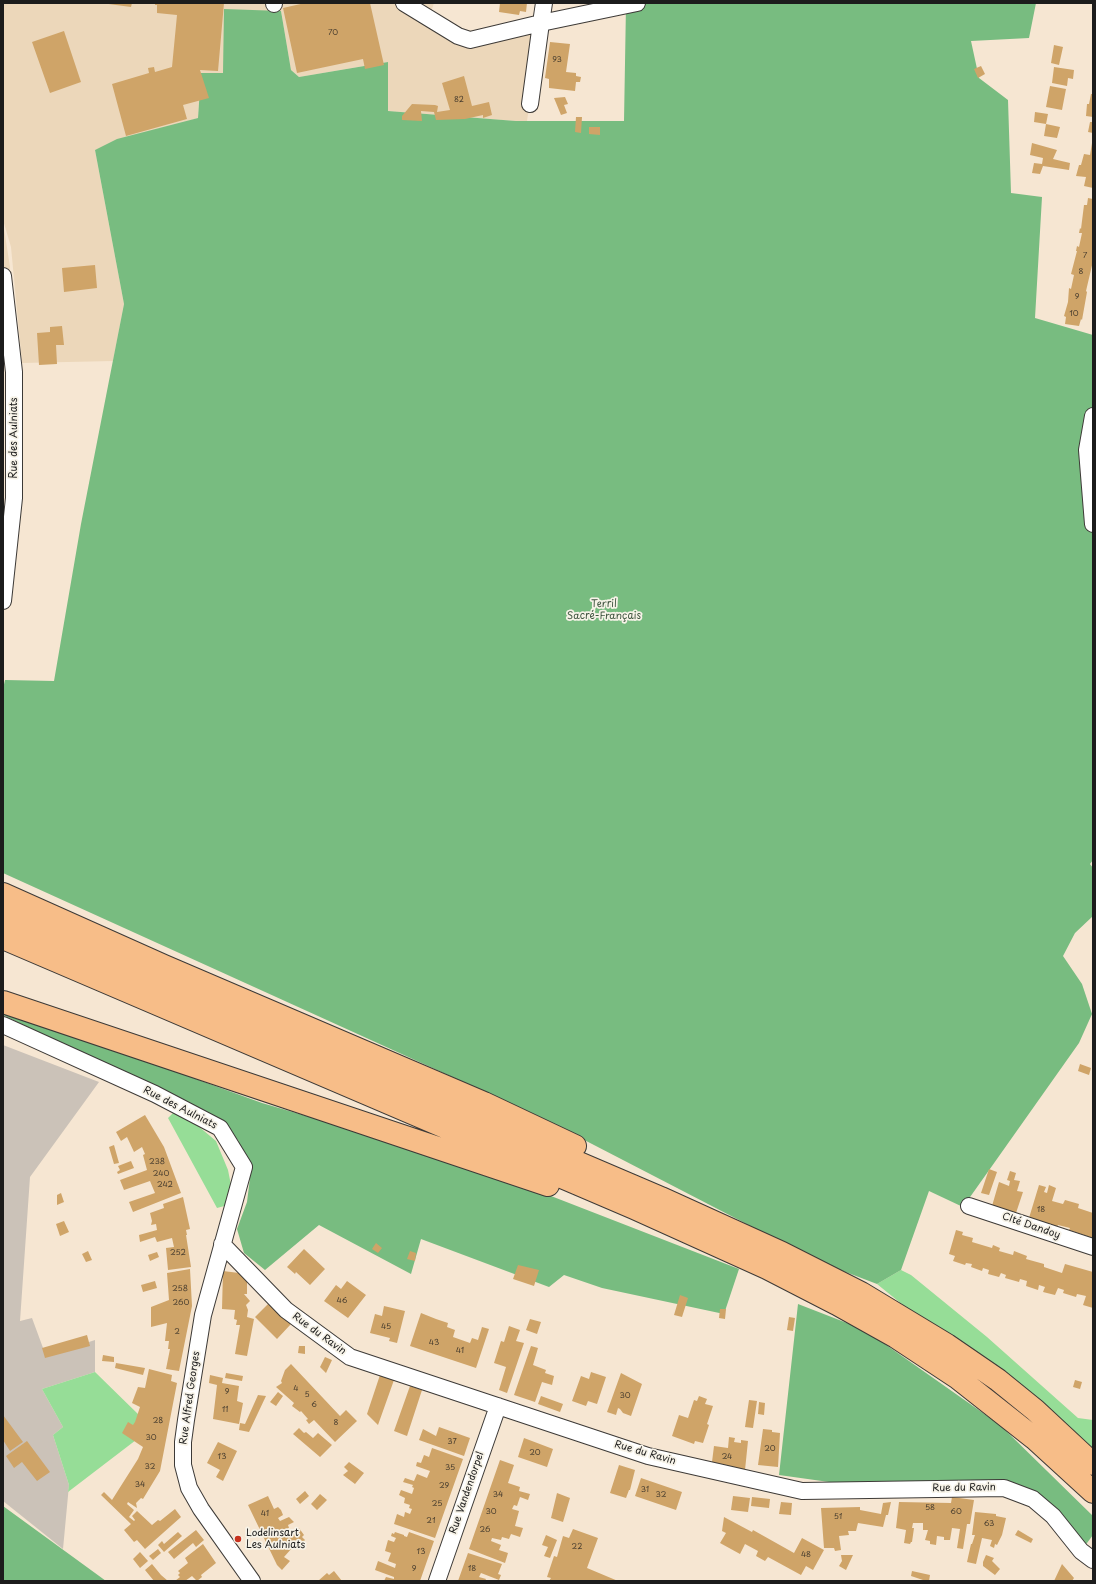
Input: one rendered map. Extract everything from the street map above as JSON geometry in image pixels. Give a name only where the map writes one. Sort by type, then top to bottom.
[{"type":"highway","points":[[3,894],[164,966],[484,1103],[612,1163],[661,1198]]},
{"type":"highway","points":[[3,918],[661,1198],[782,1253],[840,1282],[861,1293],[933,1337],[998,1380],[1035,1410],[1093,1464]]},
{"type":"highway","points":[[3,938],[634,1208],[767,1268],[837,1304],[896,1337],[958,1378],[1034,1438],[1093,1492]]},
{"type":"highway","points":[[3,1002],[564,1191],[634,1208]]},
{"type":"street","points":[[404,3],[458,36],[470,40],[540,23],[637,3]]},
{"type":"street","points":[[530,104],[540,23],[544,3]]},
{"type":"street","name":"Rue des Aulniats","points":[[3,276],[14,372],[14,490],[3,601]]},
{"type":"street","points":[[1093,416],[1087,450],[1093,524]]},
{"type":"street","name":"Rue des Aulniats","points":[[3,1025],[155,1094],[220,1128],[244,1167],[203,1315]]},
{"type":"street","name":"CIté Dandoy","points":[[969,1206],[1093,1247]]},
{"type":"street","name":"Rue du Ravin","points":[[222,1244],[286,1310],[350,1357],[648,1456],[802,1491],[1004,1488],[1033,1499],[1053,1516],[1081,1551],[1093,1560]]},
{"type":"street","name":"Rue Alfred Georges","points":[[203,1315],[183,1442],[183,1465],[189,1488],[201,1509],[252,1581]]},
{"type":"street","name":"Rue Vandendorpel","points":[[437,1581],[498,1406]]},
{"type":"shaded area","points":[[3,3],[434,3],[429,18],[458,36],[541,23],[527,121],[516,121],[387,111],[388,62],[299,77],[291,70],[281,11],[223,73],[201,73],[198,118],[95,150],[124,304],[113,361],[22,363],[11,247],[3,220]]},
{"type":"shaded area","points":[[3,222],[10,267],[3,389]]},
{"type":"shaded area","points":[[3,1045],[99,1082],[30,1177],[20,1321],[32,1318],[46,1356],[95,1340],[95,1372],[42,1389],[63,1427],[53,1435],[69,1485],[63,1549],[3,1501]]},
{"type":"green space","name":"Terril Sacré-Français","points":[[637,3],[1036,3],[1029,38],[971,41],[979,78],[1008,100],[1011,193],[1042,197],[1035,318],[1093,335],[1093,399],[1088,442],[1093,522],[1093,860],[1090,864],[1093,868],[1093,916],[1075,933],[1063,956],[1082,984],[1092,1014],[1079,1043],[963,1207],[929,1191],[901,1270],[877,1284],[822,1263],[536,1115],[3,873],[3,689],[5,680],[54,681],[81,524],[124,304],[95,150],[117,139],[198,118],[201,73],[223,73],[224,9],[281,11],[291,70],[299,77],[388,62],[388,111],[516,121],[624,121],[626,5]]},
{"type":"green space","points":[[3,1009],[262,1103],[466,1163],[739,1269],[724,1314],[602,1288],[564,1275],[549,1287],[421,1239],[411,1274],[319,1225],[265,1270],[244,1253],[237,1229],[247,1202],[250,1178],[238,1140],[192,1106],[3,1015]]},
{"type":"green space","points":[[173,1113],[185,1115],[216,1141],[228,1170],[233,1195],[228,1205],[217,1208],[168,1118]]},
{"type":"green space","points":[[901,1270],[911,1275],[987,1337],[1078,1418],[1093,1420],[1093,1457],[877,1284]]},
{"type":"green space","points":[[798,1304],[865,1330],[1000,1425],[1093,1516],[1093,1535],[1081,1551],[1053,1516],[1018,1497],[966,1480],[872,1488],[779,1475]]},
{"type":"green space","points":[[95,1372],[140,1416],[136,1440],[68,1492],[69,1485],[53,1435],[63,1427],[42,1389]]},
{"type":"green space","points":[[3,1506],[106,1581],[3,1581]]},
{"type":"building","points":[[101,3],[132,3],[131,7]]},
{"type":"building","points":[[155,3],[224,3],[218,71],[200,70],[209,98],[183,105],[187,119],[126,136],[112,84],[149,73],[148,68],[154,67],[155,72],[172,67],[177,15],[157,13],[157,5],[155,5]]},
{"type":"building","points":[[305,3],[370,3],[384,65],[365,69],[363,59],[297,73],[283,8]]},
{"type":"building","points":[[500,3],[527,3],[526,12],[520,11],[519,15],[499,12]]},
{"type":"building","points":[[64,31],[81,82],[50,93],[32,42]]},
{"type":"building","points":[[550,42],[570,44],[566,72],[576,73],[576,76],[581,77],[580,82],[576,82],[575,91],[549,88],[549,79],[545,78]]},
{"type":"building","points":[[1054,45],[1063,47],[1059,65],[1051,63]]},
{"type":"building","points":[[981,66],[985,74],[978,78],[974,69]]},
{"type":"building","points":[[1054,67],[1074,70],[1073,79],[1068,78],[1067,86],[1052,83]]},
{"type":"building","points":[[464,76],[472,106],[489,102],[492,115],[483,118],[483,115],[465,119],[436,120],[434,112],[421,111],[422,121],[402,120],[402,116],[412,104],[435,105],[438,106],[437,112],[450,110],[442,83]]},
{"type":"building","points":[[1050,86],[1066,89],[1062,110],[1046,107]]},
{"type":"building","points":[[1091,94],[1093,94],[1093,117],[1086,116],[1087,104],[1089,104]]},
{"type":"building","points":[[565,97],[568,104],[564,105],[567,113],[561,115],[554,98]]},
{"type":"building","points":[[1035,112],[1048,114],[1046,124],[1034,122]]},
{"type":"building","points":[[576,117],[582,117],[581,133],[575,132]]},
{"type":"building","points":[[1090,122],[1093,122],[1093,133],[1088,132]]},
{"type":"building","points":[[1046,124],[1060,127],[1057,138],[1044,136]]},
{"type":"building","points":[[589,127],[600,127],[600,135],[589,134]]},
{"type":"building","points":[[1032,143],[1057,150],[1053,159],[1070,163],[1069,170],[1043,166],[1040,174],[1032,173],[1034,163],[1042,164],[1043,158],[1030,155]]},
{"type":"building","points":[[1092,143],[1093,188],[1084,186],[1086,177],[1076,176],[1084,154],[1090,155]]},
{"type":"building","points":[[1088,198],[1093,199],[1093,261],[1086,291],[1082,320],[1081,319],[1079,326],[1065,324],[1066,317],[1064,316],[1068,302],[1069,288],[1071,289],[1074,275],[1071,274],[1077,246],[1079,247],[1082,233],[1079,233],[1080,228],[1081,229],[1084,205],[1087,205]]},
{"type":"building","points":[[95,265],[97,288],[64,292],[62,268]]},
{"type":"building","points":[[62,326],[64,345],[56,345],[57,364],[39,365],[37,333],[50,332],[50,327]]},
{"type":"building","points":[[1080,1064],[1091,1068],[1089,1075],[1078,1071]]},
{"type":"building","points":[[145,1115],[164,1147],[181,1193],[133,1212],[129,1202],[155,1193],[150,1181],[124,1190],[120,1180],[147,1170],[143,1155],[145,1154],[142,1147],[134,1152],[127,1137],[121,1141],[116,1132]]},
{"type":"building","points":[[114,1145],[119,1163],[114,1164],[109,1147]]},
{"type":"building","points":[[131,1161],[134,1168],[118,1174],[117,1172],[120,1170],[118,1166]]},
{"type":"building","points":[[989,1169],[997,1172],[989,1195],[981,1193]]},
{"type":"building","points":[[1010,1171],[1016,1173],[1014,1180],[1020,1181],[1017,1191],[1023,1192],[1016,1213],[992,1206],[999,1182],[1009,1186],[1010,1181],[1007,1180]]},
{"type":"building","points":[[1039,1185],[1046,1187],[1044,1192],[1047,1193],[1049,1185],[1056,1188],[1052,1201],[1063,1204],[1065,1200],[1079,1204],[1078,1208],[1093,1213],[1093,1238],[1069,1230],[1070,1228],[1058,1225],[1057,1227],[1029,1218]]},
{"type":"building","points":[[61,1193],[64,1202],[57,1205],[57,1195]]},
{"type":"building","points":[[183,1197],[190,1229],[186,1230],[186,1235],[191,1267],[168,1270],[166,1248],[174,1247],[172,1238],[157,1242],[155,1237],[140,1242],[139,1235],[157,1230],[156,1224],[151,1225],[152,1221],[150,1213],[164,1208],[163,1204]]},
{"type":"building","points":[[64,1221],[69,1232],[60,1236],[56,1224]]},
{"type":"building","points":[[956,1230],[963,1232],[962,1235],[973,1238],[972,1242],[992,1248],[993,1245],[1000,1248],[999,1251],[1013,1255],[1014,1251],[1027,1256],[1026,1259],[1044,1264],[1044,1267],[1062,1273],[1065,1264],[1093,1272],[1093,1308],[1083,1305],[1086,1296],[1077,1294],[1076,1297],[1063,1293],[1064,1290],[1058,1288],[1055,1295],[1043,1292],[1045,1287],[1039,1285],[1038,1290],[1026,1286],[1027,1281],[1020,1279],[1019,1282],[1005,1278],[1006,1275],[1001,1273],[999,1277],[988,1274],[989,1270],[983,1268],[982,1271],[971,1267],[972,1264],[966,1263],[965,1265],[953,1261],[955,1256],[949,1254]]},
{"type":"building","points":[[376,1243],[382,1248],[378,1253],[372,1249]]},
{"type":"building","points":[[304,1249],[325,1269],[310,1285],[296,1272],[295,1274],[287,1267]]},
{"type":"building","points":[[88,1251],[92,1260],[86,1262],[82,1254]]},
{"type":"building","points":[[410,1251],[416,1253],[415,1261],[407,1259]]},
{"type":"building","points":[[157,1252],[159,1257],[150,1261],[148,1255]]},
{"type":"building","points":[[518,1265],[539,1270],[534,1286],[513,1279]]},
{"type":"building","points":[[190,1269],[192,1306],[179,1371],[166,1369],[170,1349],[168,1349],[169,1341],[165,1341],[167,1323],[151,1327],[151,1307],[169,1300],[167,1273]]},
{"type":"building","points":[[223,1271],[239,1273],[247,1281],[247,1294],[244,1294],[250,1301],[246,1305],[248,1310],[247,1317],[254,1319],[247,1356],[235,1354],[240,1325],[236,1325],[237,1320],[234,1319],[235,1310],[222,1309]]},
{"type":"building","points":[[155,1281],[157,1288],[143,1292],[141,1285]]},
{"type":"building","points":[[347,1281],[366,1295],[348,1318],[324,1301],[336,1285],[341,1289]]},
{"type":"building","points":[[680,1295],[688,1298],[682,1317],[674,1315]]},
{"type":"building","points":[[269,1303],[291,1324],[277,1339],[255,1317]]},
{"type":"building","points":[[384,1306],[405,1311],[397,1343],[389,1341],[390,1338],[370,1333],[375,1314],[382,1316]]},
{"type":"building","points":[[720,1309],[726,1309],[725,1319],[719,1318]]},
{"type":"building","points":[[421,1313],[448,1323],[447,1327],[455,1330],[453,1337],[470,1343],[472,1338],[478,1340],[482,1327],[489,1329],[476,1368],[410,1346]]},
{"type":"building","points":[[789,1317],[795,1318],[793,1331],[787,1330]]},
{"type":"building","points":[[530,1319],[541,1322],[537,1334],[526,1330]]},
{"type":"building","points":[[509,1326],[520,1330],[516,1341],[524,1343],[507,1393],[499,1390],[506,1367],[494,1363],[501,1341],[504,1342]]},
{"type":"building","points":[[87,1335],[90,1346],[45,1358],[42,1348]]},
{"type":"building","points":[[299,1346],[305,1346],[305,1354],[298,1353]]},
{"type":"building","points":[[531,1346],[538,1348],[533,1365],[546,1370],[545,1373],[554,1376],[552,1385],[542,1382],[535,1402],[514,1395]]},
{"type":"building","points":[[103,1355],[114,1357],[114,1362],[102,1361]]},
{"type":"building","points":[[325,1357],[332,1360],[326,1373],[320,1367]]},
{"type":"building","points":[[116,1363],[145,1368],[143,1375],[115,1368]]},
{"type":"building","points":[[291,1364],[340,1416],[346,1410],[357,1421],[335,1442],[314,1420],[309,1424],[306,1420],[308,1419],[301,1411],[300,1412],[292,1406],[294,1403],[276,1387],[282,1383],[281,1381],[285,1370]]},
{"type":"building","points":[[149,1369],[172,1375],[171,1381],[177,1383],[160,1471],[143,1499],[141,1498],[136,1503],[137,1508],[128,1502],[127,1504],[134,1510],[129,1517],[134,1521],[135,1520],[132,1516],[137,1511],[152,1525],[158,1520],[160,1521],[175,1509],[181,1517],[145,1549],[137,1540],[134,1542],[124,1530],[131,1524],[101,1495],[104,1492],[112,1500],[138,1459],[143,1447],[122,1433],[128,1422],[133,1425],[135,1422],[140,1407],[132,1403],[138,1387],[145,1388]]},
{"type":"building","points":[[591,1372],[606,1377],[597,1404],[588,1401],[586,1406],[572,1401],[581,1376],[589,1379]]},
{"type":"building","points":[[226,1373],[243,1376],[242,1381],[225,1378]]},
{"type":"building","points":[[621,1373],[642,1384],[631,1416],[623,1413],[618,1408],[616,1415],[607,1412]]},
{"type":"building","points":[[210,1375],[223,1378],[222,1383],[239,1386],[237,1401],[243,1403],[239,1424],[213,1419],[217,1385],[209,1383]]},
{"type":"building","points":[[380,1375],[394,1380],[378,1425],[367,1414]]},
{"type":"building","points":[[1075,1380],[1082,1382],[1080,1389],[1073,1387]]},
{"type":"building","points":[[410,1386],[422,1390],[407,1436],[394,1431]]},
{"type":"building","points":[[278,1392],[283,1396],[276,1406],[270,1402]]},
{"type":"building","points":[[258,1395],[266,1396],[249,1432],[239,1430],[240,1423],[245,1424]]},
{"type":"building","points":[[541,1396],[563,1404],[560,1412],[538,1404]]},
{"type":"building","points":[[699,1396],[707,1399],[705,1404],[713,1406],[703,1443],[695,1441],[694,1444],[672,1436],[679,1415],[688,1418],[694,1400],[697,1401]]},
{"type":"building","points":[[749,1400],[757,1401],[753,1428],[745,1427]]},
{"type":"building","points":[[759,1402],[765,1403],[764,1415],[758,1414]]},
{"type":"building","points":[[3,1415],[23,1442],[10,1451],[3,1440]]},
{"type":"building","points":[[439,1427],[470,1438],[464,1456],[419,1440],[423,1429],[436,1436]]},
{"type":"building","points":[[299,1428],[313,1438],[318,1433],[332,1445],[320,1457],[293,1434]]},
{"type":"building","points":[[763,1429],[780,1433],[778,1467],[758,1465]]},
{"type":"building","points":[[729,1437],[735,1438],[734,1442],[741,1443],[741,1440],[748,1441],[745,1470],[712,1462],[714,1446],[728,1448]]},
{"type":"building","points":[[524,1438],[553,1449],[547,1467],[518,1457]]},
{"type":"building","points":[[27,1441],[50,1472],[37,1481],[22,1462],[14,1468],[6,1456]]},
{"type":"building","points":[[218,1442],[237,1451],[223,1481],[216,1477],[220,1470],[207,1463]]},
{"type":"building","points":[[432,1448],[463,1459],[435,1538],[394,1524],[397,1514],[404,1517],[405,1512],[410,1514],[412,1509],[409,1508],[410,1505],[404,1503],[405,1498],[399,1495],[401,1490],[412,1494],[414,1488],[412,1487],[413,1485],[403,1482],[405,1478],[414,1481],[417,1474],[427,1478],[430,1471],[416,1466],[417,1462],[421,1463],[424,1455],[429,1457]]},
{"type":"building","points":[[500,1460],[514,1465],[508,1483],[520,1487],[519,1491],[530,1494],[528,1500],[520,1497],[517,1506],[514,1505],[512,1509],[519,1511],[515,1526],[523,1528],[520,1537],[511,1534],[509,1539],[502,1537],[501,1540],[492,1538],[491,1541],[501,1545],[499,1550],[508,1553],[505,1563],[469,1549]]},
{"type":"building","points":[[349,1462],[364,1473],[355,1484],[343,1475],[348,1471],[344,1467]]},
{"type":"building","points":[[619,1465],[635,1470],[630,1490],[626,1498],[610,1493]]},
{"type":"building","points":[[641,1478],[682,1492],[676,1510],[635,1496]]},
{"type":"building","points":[[305,1491],[309,1496],[300,1504],[296,1499]]},
{"type":"building","points":[[557,1493],[570,1498],[563,1522],[551,1518]]},
{"type":"building","points":[[320,1494],[327,1500],[317,1510],[311,1504]]},
{"type":"building","points":[[268,1496],[274,1509],[278,1507],[281,1510],[283,1515],[278,1518],[280,1521],[289,1517],[294,1522],[288,1525],[289,1528],[285,1531],[286,1535],[299,1528],[304,1535],[302,1537],[305,1540],[303,1542],[300,1539],[284,1557],[290,1561],[282,1570],[277,1565],[248,1505]]},
{"type":"building","points":[[733,1496],[750,1498],[748,1512],[731,1510]]},
{"type":"building","points":[[752,1497],[770,1499],[769,1508],[751,1506]]},
{"type":"building","points":[[952,1497],[974,1500],[970,1524],[967,1524],[963,1549],[957,1548],[960,1529],[952,1528],[950,1540],[944,1540],[944,1537],[937,1536],[936,1545],[930,1544],[930,1541],[925,1540],[928,1530],[923,1530],[923,1523],[913,1523],[912,1528],[914,1528],[912,1542],[910,1544],[904,1543],[906,1530],[896,1528],[899,1502],[951,1503]]},
{"type":"building","points":[[781,1502],[792,1503],[791,1515],[779,1514]]},
{"type":"building","points":[[891,1502],[883,1527],[858,1523],[856,1531],[848,1531],[849,1535],[839,1536],[841,1550],[835,1551],[834,1548],[824,1548],[821,1508],[860,1507],[860,1510],[881,1514],[883,1503]]},
{"type":"building","points":[[975,1512],[996,1514],[996,1516],[1006,1518],[1002,1535],[997,1545],[995,1544],[994,1548],[990,1546],[992,1540],[982,1538],[976,1564],[967,1562],[971,1544],[975,1535],[972,1535]]},
{"type":"building","points":[[724,1517],[752,1532],[753,1530],[794,1553],[802,1538],[824,1550],[813,1570],[806,1566],[801,1575],[768,1557],[765,1561],[756,1556],[758,1551],[745,1544],[740,1554],[720,1543],[726,1533],[722,1531]]},
{"type":"building","points":[[573,1529],[598,1538],[587,1568],[618,1581],[549,1581],[551,1578],[547,1577],[554,1556],[557,1557],[563,1536],[569,1538]]},
{"type":"building","points":[[196,1530],[204,1540],[196,1547],[193,1543],[174,1559],[168,1552]]},
{"type":"building","points":[[1018,1530],[1033,1539],[1031,1543],[1015,1535]]},
{"type":"building","points":[[178,1532],[182,1536],[164,1552],[158,1545],[162,1541],[164,1544]]},
{"type":"building","points":[[395,1532],[407,1537],[409,1532],[434,1541],[420,1581],[384,1581],[386,1577],[394,1579],[394,1577],[375,1570],[378,1561],[395,1568],[396,1564],[388,1561],[391,1553],[385,1551],[388,1540],[394,1542],[396,1538],[391,1536],[392,1533],[394,1534]]},
{"type":"building","points":[[546,1535],[557,1540],[550,1558],[544,1556],[548,1547],[542,1545]]},
{"type":"building","points":[[203,1544],[216,1563],[201,1575],[202,1577],[197,1581],[192,1576],[185,1581],[175,1581],[180,1577],[178,1575],[180,1573],[178,1571],[188,1563],[185,1558]]},
{"type":"building","points":[[158,1549],[161,1553],[153,1560],[149,1556]]},
{"type":"building","points":[[140,1552],[148,1561],[140,1568],[133,1559]]},
{"type":"building","points":[[468,1553],[502,1564],[498,1574],[501,1575],[499,1580],[481,1573],[479,1577],[486,1579],[485,1581],[458,1581]]},
{"type":"building","points":[[841,1555],[853,1555],[846,1570],[839,1566],[842,1561]]},
{"type":"building","points":[[986,1555],[994,1558],[992,1561],[1000,1569],[995,1575],[983,1566]]},
{"type":"building","points":[[152,1564],[168,1581],[154,1581],[145,1570]]},
{"type":"building","points":[[1062,1564],[1074,1578],[1072,1581],[1054,1581]]},
{"type":"building","points":[[334,1571],[342,1581],[318,1581],[327,1573],[329,1575]]},
{"type":"building","points":[[912,1571],[930,1575],[929,1581],[923,1581],[911,1576]]},
{"type":"place","name":"Lodelinsart Les Aulniats","points":[[238,1539]]}]
